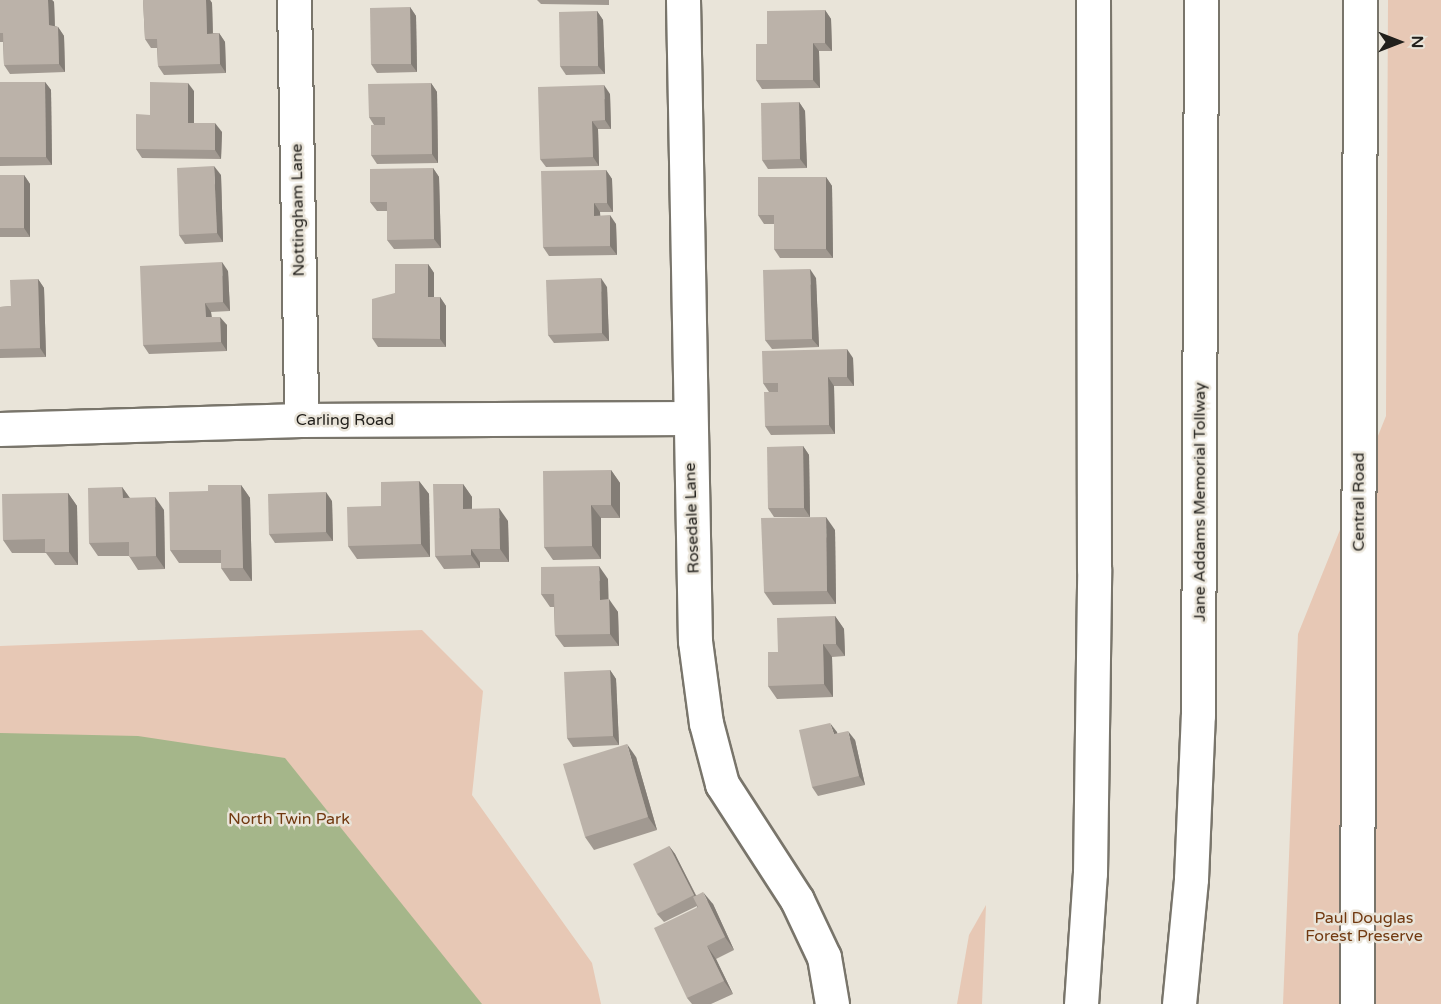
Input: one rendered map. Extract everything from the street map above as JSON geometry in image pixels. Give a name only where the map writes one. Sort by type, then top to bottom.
[{"type":"main road","name":"Nottingham Lane","points":[[294,0],[301,420]]},
{"type":"main road","name":"Rosedale Lane","points":[[682,0],[689,418],[696,641],[706,723],[722,784],[797,900],[825,957],[832,1004]]},
{"type":"main road","points":[[1081,1004],[1090,873],[1094,569],[1093,0]]},
{"type":"main road","name":"Jane Addams Memorial Tollway","points":[[1179,1004],[1191,879],[1198,715],[1201,0]]},
{"type":"main road","name":"Central Road","points":[[1357,1004],[1360,0]]},
{"type":"main road","name":"Carling Road","points":[[0,429],[301,420],[689,418]]},
{"type":"green space","name":"Paul Douglas Forest Preserve","points":[[1388,0],[1441,0],[1441,1004],[1283,1004],[1298,634],[1386,416]]},
{"type":"green space","name":"North Twin Park","points":[[422,630],[483,691],[472,795],[592,963],[601,1004],[0,1004],[0,646]]},
{"type":"green space","points":[[986,905],[982,1004],[957,1004],[969,935]]},
{"type":"shaded area","points":[[0,733],[138,736],[285,758],[482,1004],[0,1004]]},
{"type":"building","points":[[0,0],[48,0],[49,25],[58,27],[59,64],[4,65],[3,33],[0,33]]},
{"type":"building","points":[[143,0],[206,0],[207,34],[219,33],[220,64],[158,66],[157,39],[145,39]]},
{"type":"building","points":[[410,7],[411,64],[371,64],[370,8]]},
{"type":"building","points":[[825,10],[825,43],[813,43],[813,80],[756,80],[756,44],[767,44],[767,11]]},
{"type":"building","points":[[597,11],[598,66],[560,66],[559,12]]},
{"type":"building","points":[[0,82],[45,82],[46,157],[0,157]]},
{"type":"building","points":[[150,82],[188,83],[188,123],[215,123],[215,150],[136,149],[136,114],[150,115]]},
{"type":"building","points":[[431,83],[432,154],[371,155],[371,125],[385,125],[385,117],[369,117],[368,84]]},
{"type":"building","points":[[604,85],[605,120],[592,121],[593,157],[540,159],[538,87]]},
{"type":"building","points":[[799,102],[800,159],[762,160],[761,103]]},
{"type":"building","points":[[214,166],[217,233],[179,235],[177,168]]},
{"type":"building","points":[[433,168],[434,239],[387,240],[387,202],[370,202],[370,169]]},
{"type":"building","points":[[606,170],[607,203],[594,203],[594,216],[610,215],[610,246],[543,247],[541,171]]},
{"type":"building","points":[[0,175],[24,175],[24,228],[0,228]]},
{"type":"building","points":[[758,177],[826,177],[826,249],[774,249],[774,215],[758,215]]},
{"type":"building","points":[[222,262],[223,302],[205,303],[206,317],[220,317],[221,342],[143,345],[140,266]]},
{"type":"building","points":[[395,264],[428,264],[428,297],[440,297],[440,339],[372,338],[372,299],[395,293]]},
{"type":"building","points":[[810,269],[812,339],[765,340],[763,270]]},
{"type":"building","points":[[601,278],[602,333],[548,335],[546,280]]},
{"type":"building","points":[[38,279],[40,348],[0,349],[0,307],[11,306],[10,280]]},
{"type":"building","points":[[847,349],[847,377],[828,377],[829,425],[765,426],[764,392],[778,392],[778,383],[763,383],[762,351]]},
{"type":"building","points":[[803,446],[804,508],[768,508],[767,447]]},
{"type":"building","points":[[611,470],[611,505],[591,505],[592,546],[544,547],[543,471]]},
{"type":"building","points":[[419,481],[421,544],[348,546],[347,507],[381,506],[381,482]]},
{"type":"building","points":[[433,484],[463,484],[463,509],[499,508],[500,549],[471,549],[471,555],[435,556]]},
{"type":"building","points":[[208,485],[241,485],[243,568],[221,568],[221,550],[170,550],[169,492],[208,491]]},
{"type":"building","points":[[122,487],[123,498],[155,497],[156,556],[129,557],[129,542],[89,543],[88,488]]},
{"type":"building","points":[[326,492],[326,532],[269,534],[268,494]]},
{"type":"building","points":[[68,493],[69,552],[45,552],[45,539],[3,540],[2,494]]},
{"type":"building","points":[[826,517],[827,591],[764,592],[761,518]]},
{"type":"building","points":[[599,566],[600,600],[609,599],[610,634],[555,635],[554,594],[541,594],[541,567]]},
{"type":"building","points":[[835,616],[836,644],[823,644],[824,684],[768,686],[768,652],[778,652],[777,618]]},
{"type":"building","points":[[610,670],[613,736],[567,738],[564,672]]},
{"type":"building","points":[[830,723],[834,734],[848,731],[859,776],[812,787],[799,730]]},
{"type":"building","points":[[627,744],[648,817],[585,837],[563,764]]},
{"type":"building","points":[[669,846],[694,895],[657,914],[633,864]]},
{"type":"building","points":[[703,892],[725,937],[707,946],[724,981],[687,998],[654,928],[698,907],[693,897]]}]
